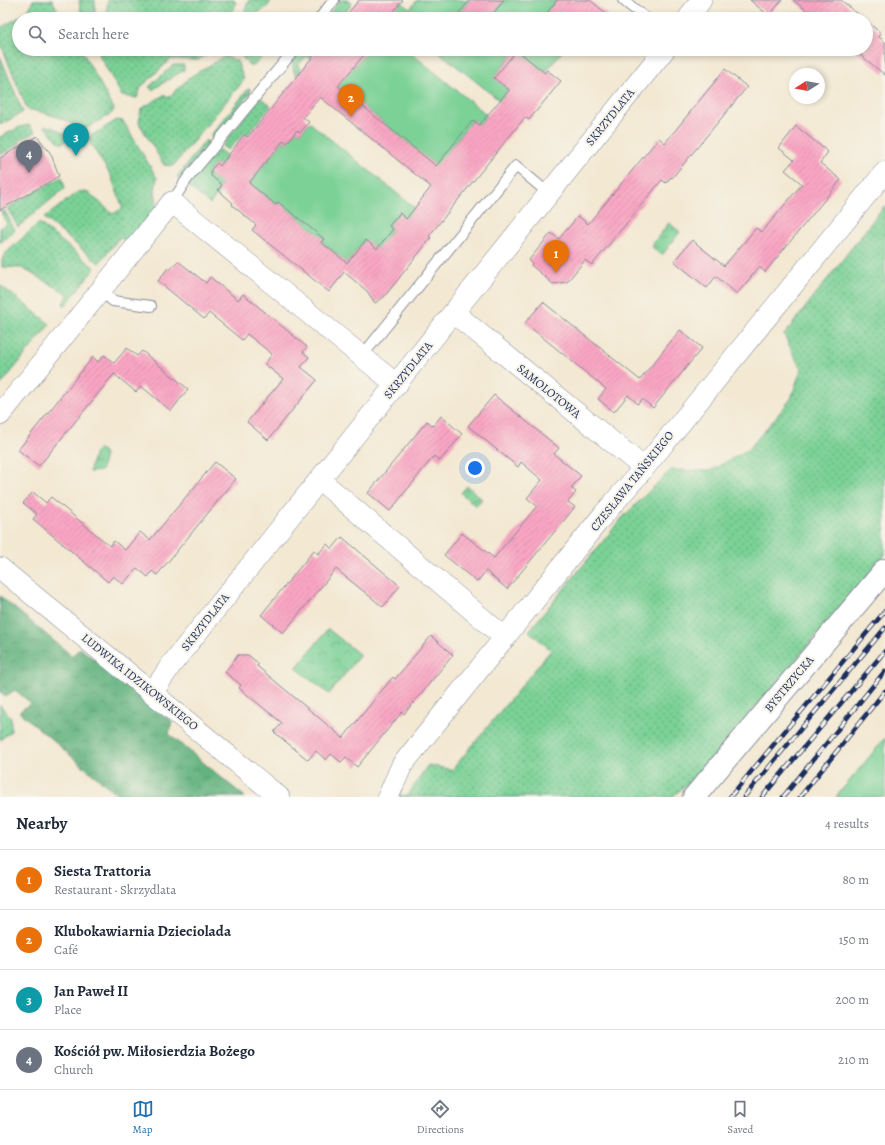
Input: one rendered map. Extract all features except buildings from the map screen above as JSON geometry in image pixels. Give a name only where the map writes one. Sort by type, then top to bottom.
[{"type":"street","points":[[693,12],[702,0]]},
{"type":"street","name":"SKRZYDLATA","points":[[153,692],[171,665],[659,56]]},
{"type":"street","name":"CZESŁAWA TAŃSKIEGO","points":[[388,797],[402,765],[604,514],[644,468],[885,172]]},
{"type":"street","points":[[0,415],[99,290],[172,202],[397,385]]},
{"type":"street","name":"SAMOLOTOWA","points":[[454,313],[644,468]]},
{"type":"street","points":[[320,480],[505,638]]},
{"type":"street","name":"LUDWIKA IDZIKOWSKIEGO","points":[[0,568],[153,692],[279,797]]},
{"type":"street","name":"BYSTRZYCKA","points":[[694,797],[885,570]]},
{"type":"lane","points":[[325,12],[334,0]]},
{"type":"lane","points":[[623,0],[638,12]]},
{"type":"lane","points":[[172,202],[187,179],[289,56]]},
{"type":"lane","points":[[362,356],[516,166],[548,193]]},
{"type":"lane","points":[[99,290],[113,301],[152,306]]},
{"type":"green space","points":[[33,0],[52,0],[59,12],[28,12]]},
{"type":"green space","points":[[79,0],[95,0],[95,12],[81,12]]},
{"type":"green space","points":[[108,0],[234,0],[236,4],[233,12],[106,12]]},
{"type":"green space","points":[[249,0],[271,0],[266,8],[261,12],[244,12]]},
{"type":"green space","points":[[340,0],[347,0],[352,4],[346,12],[331,12]]},
{"type":"green space","points":[[417,0],[470,0],[461,12],[393,12],[401,2],[410,9]]},
{"type":"green space","points":[[504,0],[557,0],[548,12],[495,12]]},
{"type":"green space","points":[[385,6],[391,12],[384,8]]},
{"type":"green space","points":[[12,21],[12,56],[85,56],[114,109],[112,113],[82,131],[76,126],[56,117],[27,109],[0,42],[0,28]]},
{"type":"green space","points":[[0,56],[23,112],[0,125]]},
{"type":"green space","points":[[100,56],[204,56],[198,60],[171,59],[141,87],[137,98],[122,96]]},
{"type":"green space","points":[[225,56],[237,61],[244,80],[173,166],[164,165],[139,123],[141,109],[164,95],[168,98],[190,77]]},
{"type":"green space","points":[[242,56],[263,56],[254,66],[249,65]]},
{"type":"green space","points":[[296,56],[306,56],[298,65],[301,69],[296,75],[293,69],[293,62]]},
{"type":"green space","points":[[363,56],[415,56],[487,115],[479,125],[473,120],[450,148],[442,171],[332,81],[352,69]]},
{"type":"green space","points":[[444,56],[511,56],[494,78],[509,90],[502,99],[513,111]]},
{"type":"green space","points":[[524,56],[558,56],[545,73]]},
{"type":"green space","points":[[173,65],[184,65],[184,70],[152,90],[149,87]]},
{"type":"green space","points":[[249,88],[251,92],[213,139],[210,136]]},
{"type":"green space","points":[[260,97],[271,106],[247,135],[245,133],[228,150],[222,146]]},
{"type":"green space","points":[[117,120],[123,121],[157,178],[155,190],[157,208],[129,245],[120,237],[99,263],[44,218],[79,191],[89,193],[113,214],[123,208],[111,176],[87,138]]},
{"type":"green space","points":[[309,122],[415,208],[406,219],[399,213],[389,226],[393,229],[385,239],[380,251],[365,240],[347,263],[321,242],[324,239],[278,202],[276,205],[249,183],[284,140],[287,143],[297,130],[300,133]]},
{"type":"green space","points":[[29,125],[35,132],[19,140],[20,143],[0,155],[0,137],[20,127]]},
{"type":"green space","points":[[44,126],[52,127],[71,137],[61,144]]},
{"type":"green space","points":[[206,140],[209,143],[180,180],[177,177]]},
{"type":"green space","points":[[218,149],[227,156],[220,166],[217,163],[208,173],[222,185],[218,190],[219,192],[210,204],[188,186]]},
{"type":"green space","points":[[62,177],[65,188],[18,227],[7,208]]},
{"type":"green space","points":[[885,205],[885,555],[699,774],[672,797],[393,797],[394,794],[407,796],[428,765],[452,770],[551,650],[529,631],[623,517],[671,470],[710,471],[749,449],[791,399],[801,369],[784,335]]},
{"type":"green space","points":[[4,210],[15,230],[0,243],[0,228],[7,224],[1,212]]},
{"type":"green space","points":[[39,223],[95,268],[65,306],[63,304],[68,294],[22,268],[2,267],[2,260],[5,254]]},
{"type":"green space","points":[[669,223],[680,232],[662,255],[651,246]]},
{"type":"green space","points":[[0,285],[50,324],[0,386]]},
{"type":"green space","points":[[99,449],[103,451],[105,455],[101,471],[89,472],[95,452]]},
{"type":"green space","points":[[467,486],[482,499],[476,506],[461,493]]},
{"type":"green space","points":[[0,596],[72,656],[80,648],[172,721],[169,734],[245,797],[120,797],[19,712],[31,703],[15,690],[6,696],[0,692]]},
{"type":"green space","points":[[328,629],[360,655],[329,694],[296,668]]},
{"type":"green space","points":[[0,705],[11,718],[11,731],[0,740]]},
{"type":"green space","points":[[885,738],[885,797],[836,797]]},
{"type":"railway","points":[[730,797],[885,611]]},
{"type":"railway","points":[[744,797],[885,628]]},
{"type":"railway","points":[[762,797],[885,651]]},
{"type":"railway","points":[[783,797],[885,671]]},
{"type":"railway","points":[[800,797],[885,691]]},
{"type":"place","name":"Klubokawiarnia Dzieciolada","points":[[351,117]]},
{"type":"place","name":"Jan Paweł II","points":[[76,156]]},
{"type":"place","name":"Kościół pw. Miłosierdzia Bożego","points":[[29,173]]},
{"type":"place","name":"Siesta Trattoria","points":[[556,273]]}]
